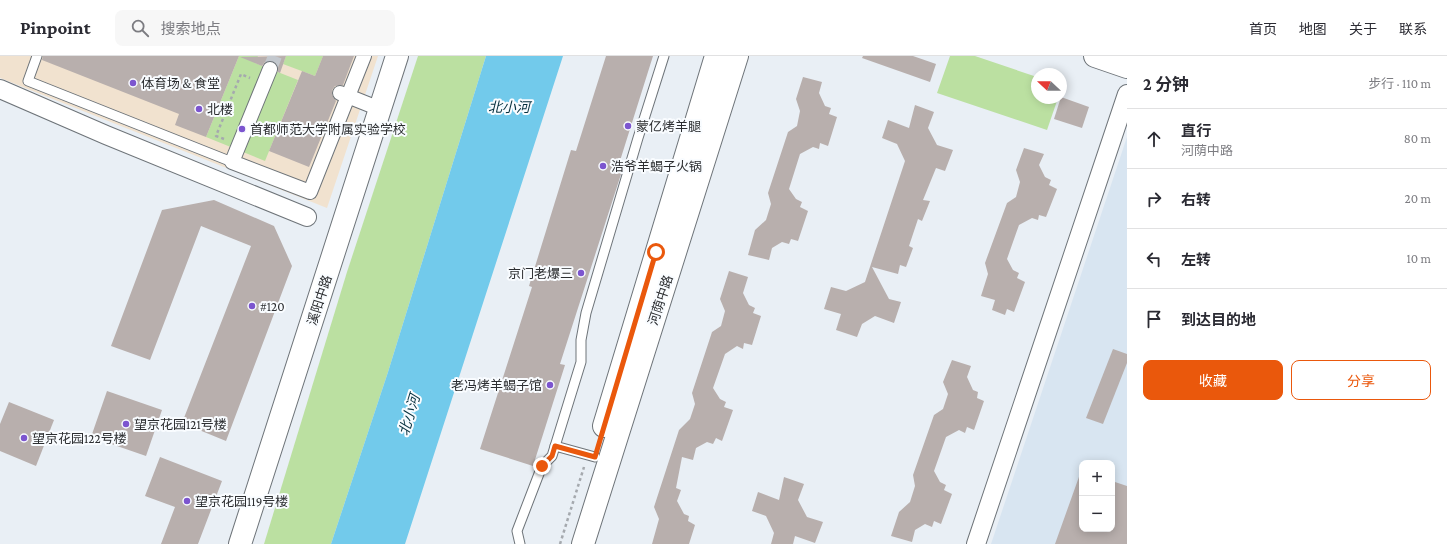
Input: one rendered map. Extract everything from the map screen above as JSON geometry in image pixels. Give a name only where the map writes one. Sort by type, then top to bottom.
[{"type":"street","points":[[270,69],[232,162],[310,192],[344,95],[364,56]]},
{"type":"street","name":"溪阳中路","points":[[240,544],[397,56]]},
{"type":"street","name":"河荫中路","points":[[568,544],[716,56]]},
{"type":"street","name":"河荫中路","points":[[583,544],[737,56]]},
{"type":"street","points":[[1095,56],[1127,67]]},
{"type":"street","points":[[0,89],[113,138],[307,217]]},
{"type":"street","points":[[976,544],[1127,94]]},
{"type":"street","points":[[344,95],[380,109]]},
{"type":"lane","points":[[37,56],[28,80],[232,162]]},
{"type":"lane","points":[[520,544],[517,531],[542,466],[552,456],[581,362],[581,340],[586,313],[664,56]]},
{"type":"lane","points":[[555,446],[595,457]]},
{"type":"path","points":[[239,145],[216,136],[241,74],[264,83]]},
{"type":"shaded area","name":"首都师范大学附属实验学校","points":[[0,56],[378,56],[327,208],[0,78]]},
{"type":"shaded area","points":[[1127,137],[1127,544],[991,544]]},
{"type":"green space","points":[[239,56],[258,56],[255,63],[298,80],[265,161],[206,137]]},
{"type":"green space","points":[[286,56],[323,56],[315,76],[283,64]]},
{"type":"green space","points":[[418,56],[486,56],[388,372],[331,544],[264,544],[347,272]]},
{"type":"green space","points":[[950,56],[975,56],[1031,75],[1031,104],[1056,104],[1047,130],[937,93]]},
{"type":"water","name":"北小河","points":[[486,56],[563,56],[405,544],[331,544],[388,372]]},
{"type":"building","points":[[43,56],[239,56],[206,137],[175,125],[179,114],[42,60]]},
{"type":"building","points":[[286,56],[280,73],[278,72],[277,64],[273,61],[265,62],[262,66],[240,57]]},
{"type":"building","points":[[323,56],[354,56],[343,85],[335,86],[332,90],[332,95],[336,101],[309,167],[269,151],[302,71],[315,76]]},
{"type":"building","points":[[606,56],[653,56],[619,164],[623,166],[623,168],[560,364],[565,365],[533,466],[480,449],[532,287],[529,286],[571,150],[576,151]]},
{"type":"building","points":[[863,56],[913,56],[936,64],[930,82],[862,58]]},
{"type":"building","points":[[803,77],[822,82],[819,93],[825,106],[831,108],[829,114],[837,117],[828,146],[820,143],[819,149],[813,147],[800,154],[789,189],[796,199],[802,202],[800,207],[808,211],[798,241],[791,239],[789,244],[782,242],[772,248],[769,260],[748,255],[755,230],[766,220],[771,204],[768,193],[788,132],[797,126],[800,111],[796,99]]},
{"type":"building","points":[[1067,99],[1089,107],[1082,128],[1054,119],[1059,104],[1067,104]]},
{"type":"building","points":[[915,105],[934,112],[928,128],[937,145],[953,150],[945,171],[936,168],[923,200],[930,201],[922,221],[918,219],[909,246],[913,248],[906,267],[900,265],[898,274],[872,267],[889,299],[901,302],[894,323],[875,316],[862,324],[857,337],[836,330],[841,314],[824,309],[831,287],[846,291],[865,282],[905,161],[897,144],[882,138],[888,120],[909,128]]},
{"type":"building","points":[[1024,148],[1044,154],[1039,165],[1045,177],[1051,180],[1049,185],[1057,189],[1046,217],[1039,215],[1038,220],[1032,218],[1019,225],[1007,259],[1013,270],[1019,273],[1017,278],[1025,282],[1014,312],[1007,309],[1005,315],[992,310],[995,300],[981,296],[988,274],[985,263],[1007,203],[1016,197],[1020,182],[1016,170]]},
{"type":"building","name":"#120","points":[[214,200],[274,226],[292,266],[226,441],[182,423],[251,246],[201,226],[150,360],[111,346],[162,210]]},
{"type":"building","points":[[729,271],[748,277],[743,293],[749,305],[755,308],[753,313],[761,316],[752,345],[744,343],[743,349],[737,346],[725,354],[713,388],[720,399],[726,402],[724,407],[733,410],[722,441],[716,438],[713,444],[707,442],[696,448],[693,460],[682,457],[676,488],[681,490],[677,501],[684,514],[689,516],[688,521],[695,525],[689,544],[652,544],[659,519],[654,507],[679,430],[690,419],[695,404],[692,393],[712,332],[721,326],[725,311],[720,299]]},
{"type":"building","points":[[1113,349],[1127,354],[1127,363],[1103,424],[1086,418]]},
{"type":"building","points":[[952,360],[971,366],[967,377],[973,390],[978,392],[977,398],[984,401],[974,430],[967,427],[965,433],[959,430],[946,437],[934,471],[940,482],[946,485],[944,490],[952,494],[941,524],[934,521],[932,527],[925,524],[915,530],[912,542],[891,536],[899,512],[910,502],[915,486],[913,475],[934,415],[943,409],[948,394],[943,382]]},
{"type":"building","name":"望京花园121号楼","points":[[107,391],[162,410],[146,456],[91,437]]},
{"type":"building","name":"望京花园122号楼","points":[[9,402],[54,420],[36,466],[0,451],[0,424]]},
{"type":"building","name":"望京花园119号楼","points":[[160,457],[222,481],[198,544],[161,544],[175,507],[145,496]]},
{"type":"building","points":[[784,477],[804,484],[798,500],[807,517],[823,522],[815,543],[795,536],[793,544],[771,544],[774,533],[766,516],[752,511],[758,492],[779,500]]},
{"type":"building","points":[[1079,477],[1079,532],[1115,532],[1115,482],[1127,486],[1127,544],[1055,544]]},
{"type":"tunnel","points":[[270,69],[275,56]]},
{"type":"place","name":"体育场 & 食堂","points":[[133,83]]},
{"type":"place","name":"北楼","points":[[199,109]]},
{"type":"place","name":"蒙亿烤羊腿","points":[[628,126]]},
{"type":"place","name":"首都师范大学附属实验学校","points":[[242,129]]},
{"type":"place","name":"浩爷羊蝎子火锅","points":[[603,166]]},
{"type":"place","name":"京门老爆三","points":[[581,273]]},
{"type":"place","name":"#120","points":[[252,306]]},
{"type":"place","name":"老冯烤羊蝎子馆","points":[[550,385]]},
{"type":"place","name":"望京花园121号楼","points":[[126,424]]},
{"type":"place","name":"望京花园122号楼","points":[[24,438]]},
{"type":"place","name":"望京花园119号楼","points":[[187,501]]},
{"type":"route","points":[[542,466],[552,456],[555,446],[595,457],[656,252]]}]
